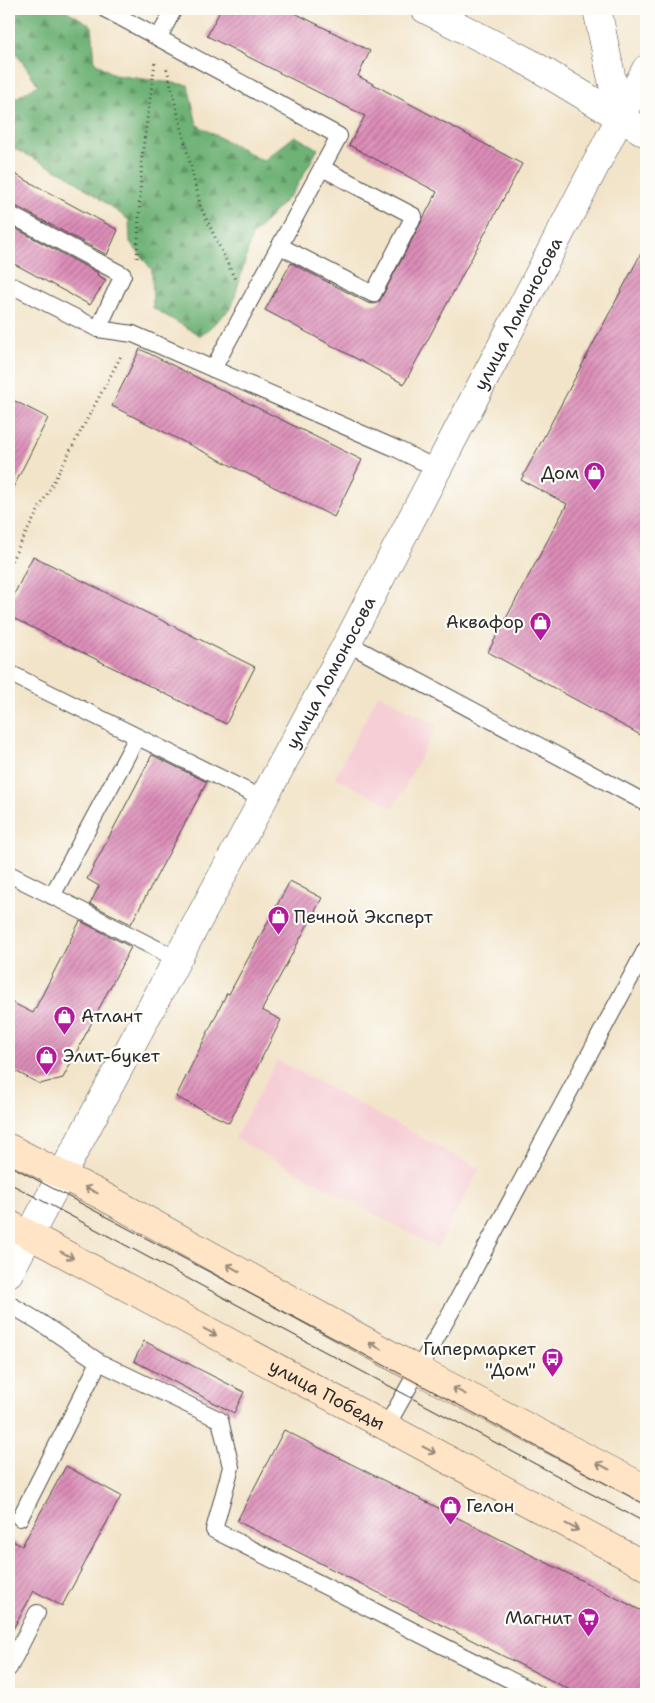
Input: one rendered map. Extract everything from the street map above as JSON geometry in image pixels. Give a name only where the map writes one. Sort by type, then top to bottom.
[{"type":"main road","points":[[9,1148],[104,1196],[418,1370],[646,1489]]},
{"type":"main road","name":"улица Победы","points":[[19,1229],[646,1566]]},
{"type":"street","points":[[425,9],[530,63],[646,133]]},
{"type":"street","points":[[597,9],[620,118]]},
{"type":"street","name":"улица Ломоносова","points":[[9,1273],[19,1229],[61,1175],[347,643],[646,69]]},
{"type":"lane","points":[[105,9],[339,136],[213,369]]},
{"type":"lane","points":[[159,37],[174,9]]},
{"type":"lane","points":[[280,246],[374,294],[414,216],[322,168]]},
{"type":"lane","points":[[9,214],[123,275],[98,329]]},
{"type":"lane","points":[[9,284],[98,329],[133,334],[437,468]]},
{"type":"lane","points":[[347,643],[646,803]]},
{"type":"lane","points":[[9,673],[263,799]]},
{"type":"lane","points":[[52,896],[137,737]]},
{"type":"lane","points":[[9,874],[177,959]]},
{"type":"lane","points":[[386,1427],[646,949]]},
{"type":"lane","points":[[9,1304],[99,1362],[220,1420],[231,1467],[214,1530],[538,1694]]},
{"type":"lane","points":[[20,1518],[99,1362]]},
{"type":"lane","points":[[9,1668],[37,1613]]},
{"type":"path","points":[[159,37],[201,208],[248,305]]},
{"type":"shaded area","points":[[378,694],[437,725],[394,808],[335,777]]},
{"type":"shaded area","points":[[277,1060],[480,1169],[437,1248],[235,1138]]},
{"type":"green space","points":[[9,9],[64,9],[92,26],[95,62],[114,75],[188,85],[197,125],[263,161],[295,136],[318,149],[294,191],[252,236],[232,307],[201,336],[153,308],[152,270],[130,242],[129,220],[67,175],[9,146],[9,102],[38,85],[15,51],[9,47]]},
{"type":"building","points":[[221,9],[287,9],[370,51],[358,76],[522,164],[404,384],[265,310],[291,263],[368,303],[374,304],[379,302],[437,192],[349,145],[365,116],[207,36]]},
{"type":"building","points":[[9,171],[118,230],[107,255],[9,204]]},
{"type":"building","points":[[9,225],[98,273],[97,275],[106,280],[90,305],[9,261]]},
{"type":"building","name":"Дом","points":[[646,244],[646,738],[488,652],[567,504],[521,480]]},
{"type":"building","points":[[140,349],[362,460],[334,517],[112,406]]},
{"type":"building","points":[[9,398],[48,418],[9,496]]},
{"type":"building","points":[[33,556],[255,667],[226,724],[9,616],[9,605]]},
{"type":"building","points":[[152,755],[207,782],[131,924],[90,904],[99,886],[87,879]]},
{"type":"building","points":[[290,881],[322,898],[262,1010],[281,1020],[229,1123],[176,1097],[227,993],[229,994]]},
{"type":"building","points":[[80,921],[131,947],[63,1078],[40,1084],[9,1068],[9,1001],[33,1013]]},
{"type":"building","points":[[144,1341],[244,1392],[234,1413],[134,1361]]},
{"type":"building","points":[[284,1430],[646,1613],[646,1694],[578,1694],[237,1521]]},
{"type":"building","points":[[66,1466],[121,1496],[62,1606],[34,1591],[9,1636],[9,1539],[22,1546]]},
{"type":"tram line","points":[[9,1165],[646,1505]]},
{"type":"tram line","points":[[9,1183],[646,1523]]},
{"type":"place","name":"Дом","points":[[595,492]]},
{"type":"place","name":"Аквафор","points":[[540,641]]},
{"type":"place","name":"Печной Эксперт","points":[[278,936]]},
{"type":"place","name":"Атлант","points":[[65,1035]]},
{"type":"place","name":"Элит-букет","points":[[47,1075]]},
{"type":"place","name":"Гипермаркет \"Дом\"","points":[[552,1378]]},
{"type":"place","name":"Гелон","points":[[450,1525]]},
{"type":"place","name":"Магнит","points":[[588,1637]]}]
